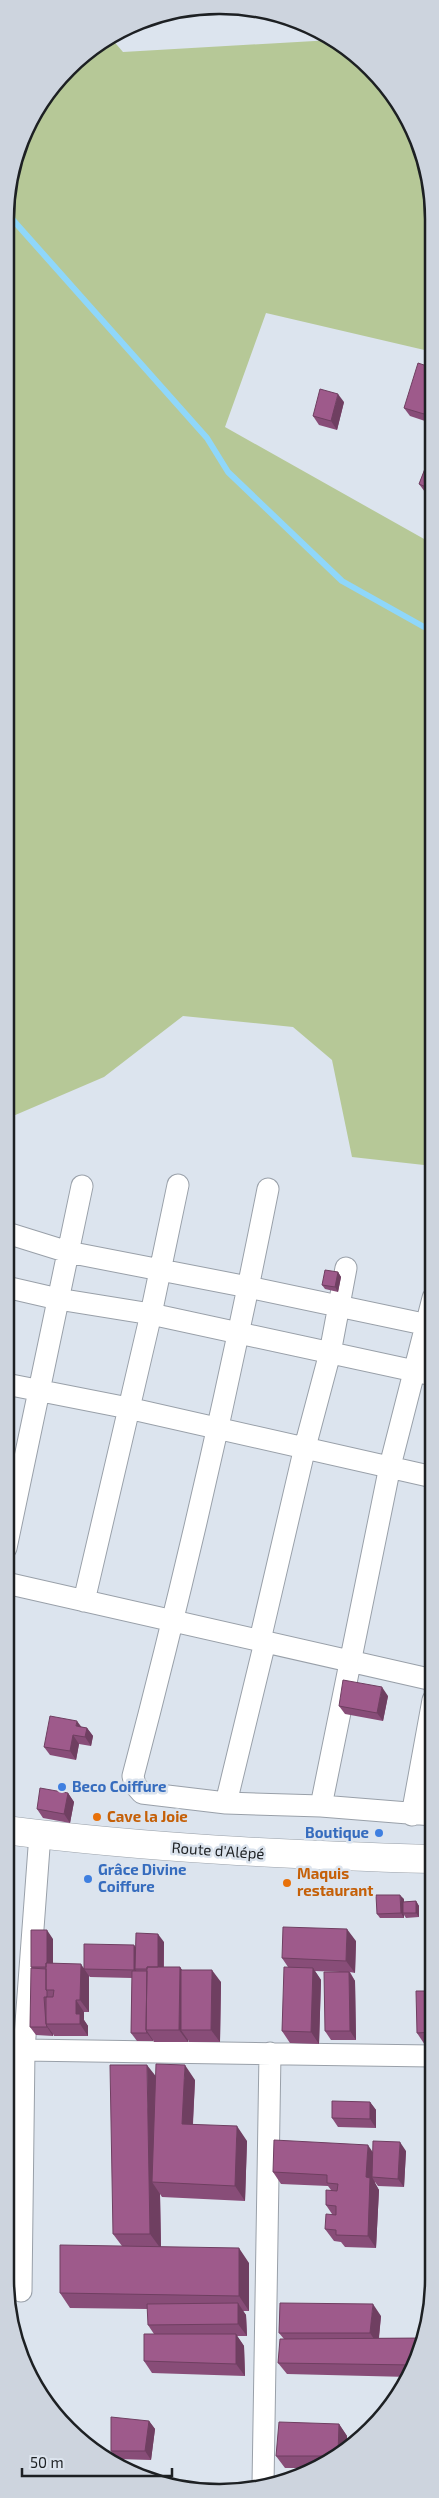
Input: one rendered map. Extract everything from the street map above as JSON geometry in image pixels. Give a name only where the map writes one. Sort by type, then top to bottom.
[{"type":"main road","name":"Route d'Alépé","points":[[14,1831],[143,1846],[277,1855],[425,1859]]},
{"type":"street","points":[[84,1601],[151,1314],[178,1185]]},
{"type":"street","points":[[14,1509],[82,1186]]},
{"type":"street","points":[[268,1189],[239,1334],[216,1428],[174,1621],[133,1776],[135,1785],[142,1793],[226,1803],[321,1806],[422,1815],[425,1784]]},
{"type":"street","points":[[14,1235],[68,1252],[248,1286],[425,1324]]},
{"type":"street","points":[[226,1803],[305,1447],[330,1353],[346,1268]]},
{"type":"street","points":[[14,1289],[58,1299],[151,1314],[423,1373]]},
{"type":"street","points":[[321,1806],[390,1466],[423,1373],[425,1357]]},
{"type":"street","points":[[14,1386],[128,1408],[425,1475]]},
{"type":"street","points":[[14,1589],[84,1601],[425,1678]]},
{"type":"street","points":[[21,2290],[24,2050],[40,1834]]},
{"type":"street","points":[[24,2050],[425,2056]]},
{"type":"street","points":[[263,2479],[270,2053]]},
{"type":"green space","points":[[321,41],[345,56],[383,94],[398,117],[410,141],[421,179],[425,206],[425,350],[266,313],[225,427],[425,540],[425,1165],[352,1157],[332,1060],[293,1027],[183,1016],[104,1077],[14,1116],[14,206],[18,179],[29,141],[48,105],[74,74],[94,56],[115,42],[123,52]]},
{"type":"building","points":[[418,363],[425,365],[424,414],[404,408]]},
{"type":"building","points":[[320,389],[338,394],[331,421],[313,416]]},
{"type":"building","points":[[425,469],[425,487],[419,484]]},
{"type":"building","points":[[325,1270],[338,1272],[335,1287],[322,1285]]},
{"type":"building","points":[[343,1680],[382,1687],[377,1713],[339,1706]]},
{"type":"building","points":[[50,1716],[77,1721],[76,1726],[87,1728],[85,1737],[73,1735],[70,1751],[44,1747]]},
{"type":"building","points":[[40,1788],[68,1793],[64,1814],[37,1809]]},
{"type":"building","points":[[376,1895],[400,1895],[401,1913],[377,1914]]},
{"type":"building","points":[[416,1901],[416,1913],[403,1913],[403,1902]]},
{"type":"building","points":[[283,1927],[347,1929],[346,1961],[282,1958]]},
{"type":"building","points":[[31,1930],[47,1930],[46,1967],[31,1967]]},
{"type":"building","points":[[136,1933],[158,1934],[158,1967],[135,1969]]},
{"type":"building","points":[[84,1944],[134,1945],[134,1970],[84,1969]]},
{"type":"building","points":[[46,1963],[81,1964],[80,2000],[76,2000],[76,2014],[80,2014],[80,2024],[46,2024],[46,1997],[53,1997],[54,1990],[46,1990]]},
{"type":"building","points":[[147,1967],[180,1967],[179,2030],[146,2030]]},
{"type":"building","points":[[284,1967],[313,1968],[311,2032],[282,2031]]},
{"type":"building","points":[[31,1968],[46,1969],[47,1997],[44,1997],[47,2027],[30,2027]]},
{"type":"building","points":[[181,1970],[212,1970],[211,2030],[181,2030]]},
{"type":"building","points":[[132,1971],[147,1971],[147,2033],[131,2033]]},
{"type":"building","points":[[324,1972],[349,1972],[350,2031],[325,2031]]},
{"type":"building","points":[[416,1991],[425,1991],[425,2032],[417,2033]]},
{"type":"building","points":[[156,2064],[185,2065],[182,2124],[237,2126],[235,2186],[152,2182]]},
{"type":"building","points":[[110,2065],[147,2065],[150,2234],[113,2234]]},
{"type":"building","points":[[332,2101],[370,2102],[370,2119],[332,2118]]},
{"type":"building","points":[[274,2140],[368,2145],[366,2177],[370,2178],[368,2236],[336,2235],[336,2230],[325,2229],[326,2214],[336,2215],[336,2206],[326,2205],[326,2190],[337,2191],[338,2184],[327,2183],[327,2175],[273,2172]]},
{"type":"building","points":[[373,2141],[400,2142],[398,2179],[372,2177]]},
{"type":"building","points":[[60,2245],[239,2248],[239,2296],[60,2293]]},
{"type":"building","points":[[238,2303],[238,2324],[148,2325],[147,2304]]},
{"type":"building","points":[[280,2303],[373,2304],[370,2333],[279,2333]]},
{"type":"building","points":[[144,2334],[236,2334],[236,2364],[144,2361]]},
{"type":"building","points":[[416,2338],[406,2365],[278,2363],[280,2339]]},
{"type":"building","points":[[111,2417],[149,2421],[145,2451],[111,2451]]},
{"type":"building","points":[[279,2422],[339,2424],[338,2447],[324,2456],[276,2456]]},
{"type":"waterway","points":[[14,221],[207,438],[228,472],[342,581],[425,628]]},
{"type":"place","name":"Beco Coiffure","points":[[62,1787]]},
{"type":"place","name":"Cave la Joie","points":[[97,1817]]},
{"type":"place","name":"Boutique","points":[[379,1833]]},
{"type":"place","name":"Grâce Divine Coiffure","points":[[88,1879]]},
{"type":"place","name":"Maquis restaurant","points":[[287,1883]]}]
